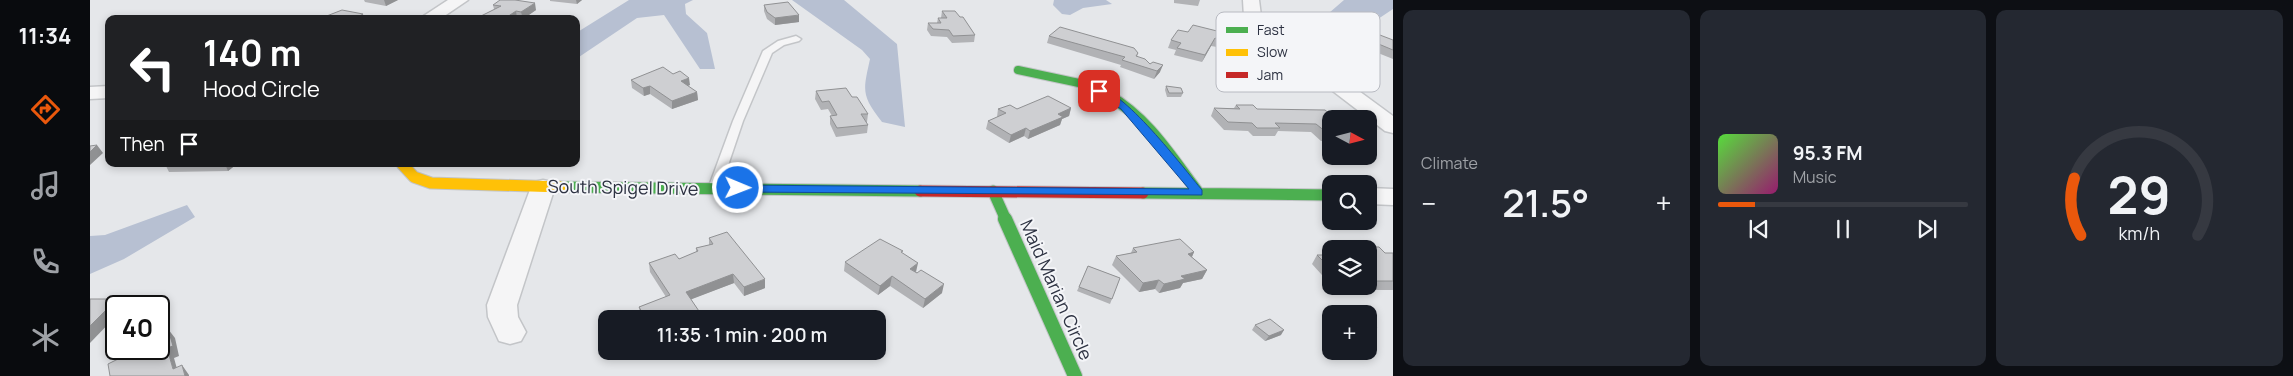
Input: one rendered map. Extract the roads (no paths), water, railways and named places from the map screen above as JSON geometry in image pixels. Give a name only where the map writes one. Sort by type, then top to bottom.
[{"type":"street","points":[[434,15],[460,0]]},
{"type":"street","points":[[1018,70],[1061,78],[1112,97],[1134,116],[1198,192]]},
{"type":"street","points":[[90,93],[105,92]]},
{"type":"street","points":[[1347,92],[1393,126]]},
{"type":"street","name":"South Spigel Drive","points":[[404,167],[407,172],[417,179],[431,183],[543,187],[1198,192],[1322,195]]},
{"type":"street","points":[[510,332],[503,317],[502,305],[543,187]]},
{"type":"street","name":"Maid Marian Circle","points":[[993,191],[1075,376]]},
{"type":"street","points":[[1377,196],[1393,197]]},
{"type":"lane","points":[[714,189],[738,121],[768,51],[781,43],[796,39]]},
{"type":"water","points":[[629,0],[693,0],[685,4],[686,14],[707,33],[715,69],[700,69],[664,15],[637,18],[580,56],[580,31]]},
{"type":"water","points":[[792,0],[844,0],[897,44],[905,127],[882,122],[870,105],[865,86],[870,59],[862,50]]},
{"type":"water","points":[[1054,0],[1106,0],[1112,4],[1083,8],[1070,15],[1062,14],[1053,5]]},
{"type":"water","points":[[1344,0],[1393,0],[1393,9],[1380,18],[1380,12],[1330,12]]},
{"type":"water","points":[[187,205],[195,217],[124,259],[90,274],[90,236],[105,235]]}]
